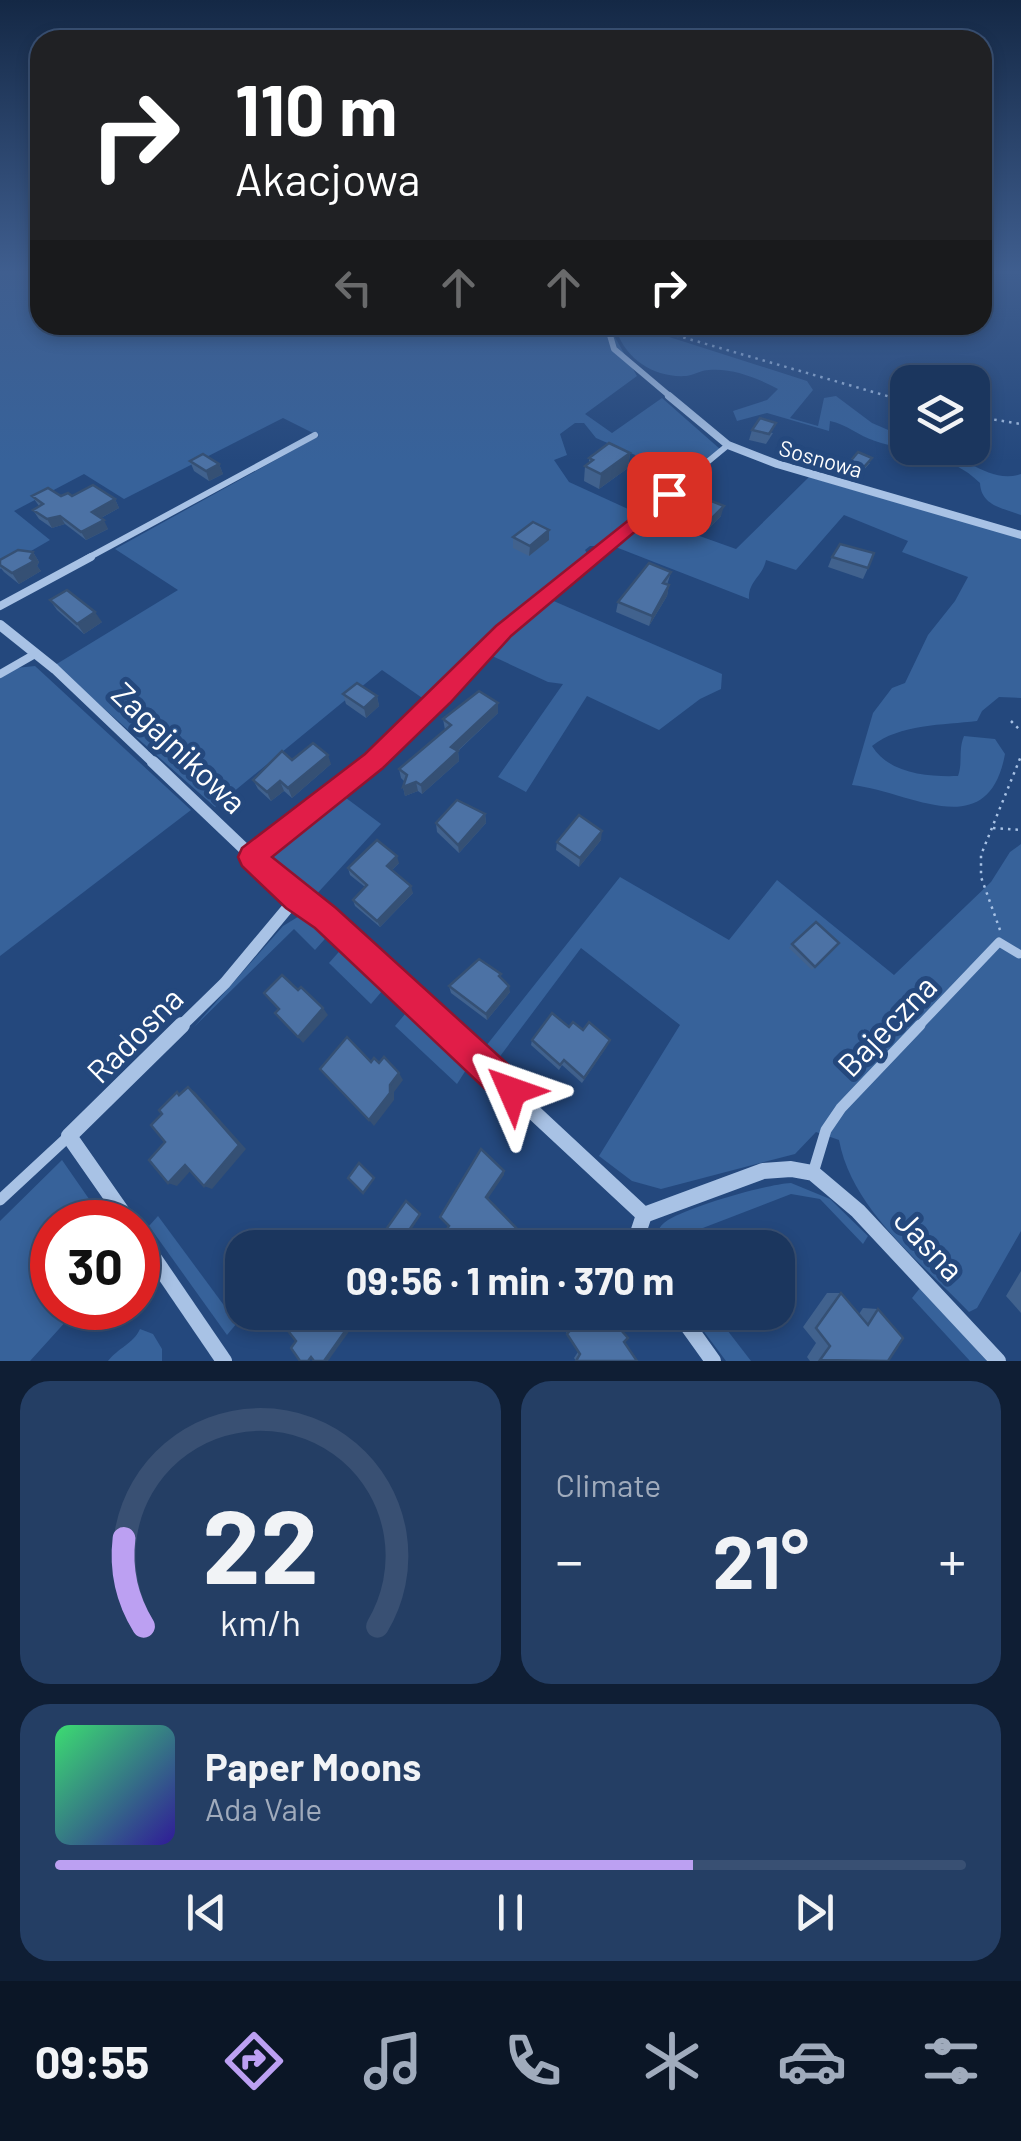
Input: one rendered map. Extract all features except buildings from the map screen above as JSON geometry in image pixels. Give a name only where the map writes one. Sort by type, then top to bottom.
[{"type":"street","name":"Sosnowa","points":[[610,335],[614,349],[728,445],[777,464],[1021,536]]},
{"type":"street","name":"Zagajnikowa","points":[[0,625],[296,898],[326,918],[644,1214]]},
{"type":"street","name":"Radosna","points":[[69,1136],[225,983],[296,898]]},
{"type":"street","points":[[69,1136],[114,1200]]},
{"type":"street","points":[[639,1230],[644,1214],[763,1171],[791,1169],[813,1174]]},
{"type":"street","name":"Jasna","points":[[813,1174],[858,1211],[998,1361]]},
{"type":"street","points":[[160,1267],[224,1361]]},
{"type":"street","points":[[691,1330],[713,1361]]},
{"type":"lane","points":[[0,606],[314,436]]},
{"type":"lane","points":[[252,857],[374,761],[504,631],[728,445]]},
{"type":"lane","points":[[0,674],[35,654]]},
{"type":"lane","points":[[1001,942],[1019,954]]},
{"type":"lane","name":"Bajeczna","points":[[813,1174],[826,1130],[841,1108],[1001,942]]},
{"type":"lane","name":"Radosna","points":[[0,1200],[69,1136]]},
{"type":"path","points":[[675,335],[890,397]]},
{"type":"path","points":[[990,419],[1021,424]]},
{"type":"path","points":[[1011,721],[1021,731]]},
{"type":"path","points":[[1001,942],[996,912],[980,875],[980,856],[1018,774],[1021,756]]},
{"type":"path","points":[[991,828],[1021,830]]},
{"type":"shaded area","points":[[0,335],[614,335],[637,376],[585,414],[612,433],[662,398],[720,449],[686,477],[596,438],[584,423],[575,423],[560,434],[567,455],[554,460],[569,482],[639,514],[598,546],[585,550],[588,555],[500,627],[428,702],[382,670],[215,807],[55,665],[178,590],[115,549],[319,436],[283,418],[124,499],[84,474],[14,511],[50,540],[0,569]]},
{"type":"shaded area","points":[[618,335],[663,335],[807,381],[813,390],[790,418],[818,426],[824,398],[836,396],[872,423],[890,431],[890,445],[830,421],[829,431],[767,413],[737,421],[733,411],[767,400],[778,389],[727,371],[706,370],[686,376],[664,374],[644,365],[628,351]]},
{"type":"shaded area","points":[[973,465],[998,475],[1021,474],[1021,515],[989,501],[980,483],[957,466]]},
{"type":"shaded area","points":[[809,477],[1021,538],[1021,698],[999,697],[982,711],[977,721],[908,729],[872,746],[899,768],[935,776],[958,776],[964,736],[995,739],[1005,754],[996,782],[982,798],[964,806],[944,806],[852,785],[873,713],[892,688],[905,683],[928,635],[968,577],[902,552],[908,541],[844,515],[796,570],[766,560],[749,599],[613,546],[649,518],[736,549]]},
{"type":"shaded area","points":[[549,599],[722,674],[721,689],[700,699],[659,730],[587,696],[526,792],[498,777],[563,684],[548,682],[490,655]]},
{"type":"shaded area","points":[[35,666],[191,810],[0,956],[0,678],[16,668]]},
{"type":"shaded area","points":[[342,795],[381,824],[313,898],[265,857]]},
{"type":"shaded area","points":[[1021,844],[1021,1231],[977,1308],[969,1312],[873,1212],[846,1165],[839,1140],[816,1132],[795,1154],[661,1189],[632,1181],[599,1156],[680,1025],[581,948],[495,1063],[482,1051],[620,877],[729,940],[777,880],[894,975],[991,882],[1010,852]]},
{"type":"shaded area","points":[[301,915],[317,919],[332,931],[315,950],[294,929],[194,1027],[283,926]]},
{"type":"shaded area","points":[[345,945],[388,984],[371,1004],[329,963]]},
{"type":"shaded area","points":[[411,1007],[471,1062],[457,1084],[395,1026]]},
{"type":"shaded area","points":[[62,1160],[90,1200],[30,1200],[30,1330],[58,1330],[30,1361],[0,1361],[0,1221]]},
{"type":"shaded area","points":[[791,1183],[830,1199],[868,1236],[863,1244],[820,1199],[791,1194],[698,1230],[659,1230],[679,1214]]},
{"type":"shaded area","points":[[160,1219],[225,1307],[225,1330],[231,1330],[227,1335],[160,1241]]},
{"type":"shaded area","points":[[920,1288],[987,1361],[970,1361],[912,1298]]},
{"type":"shaded area","points":[[139,1330],[153,1334],[162,1349],[162,1361],[108,1361]]},
{"type":"shaded area","points":[[703,1330],[727,1330],[751,1361],[726,1361]]},
{"type":"route","points":[[512,1091],[326,918],[296,898],[252,857],[374,761],[504,631],[669,494]]}]
